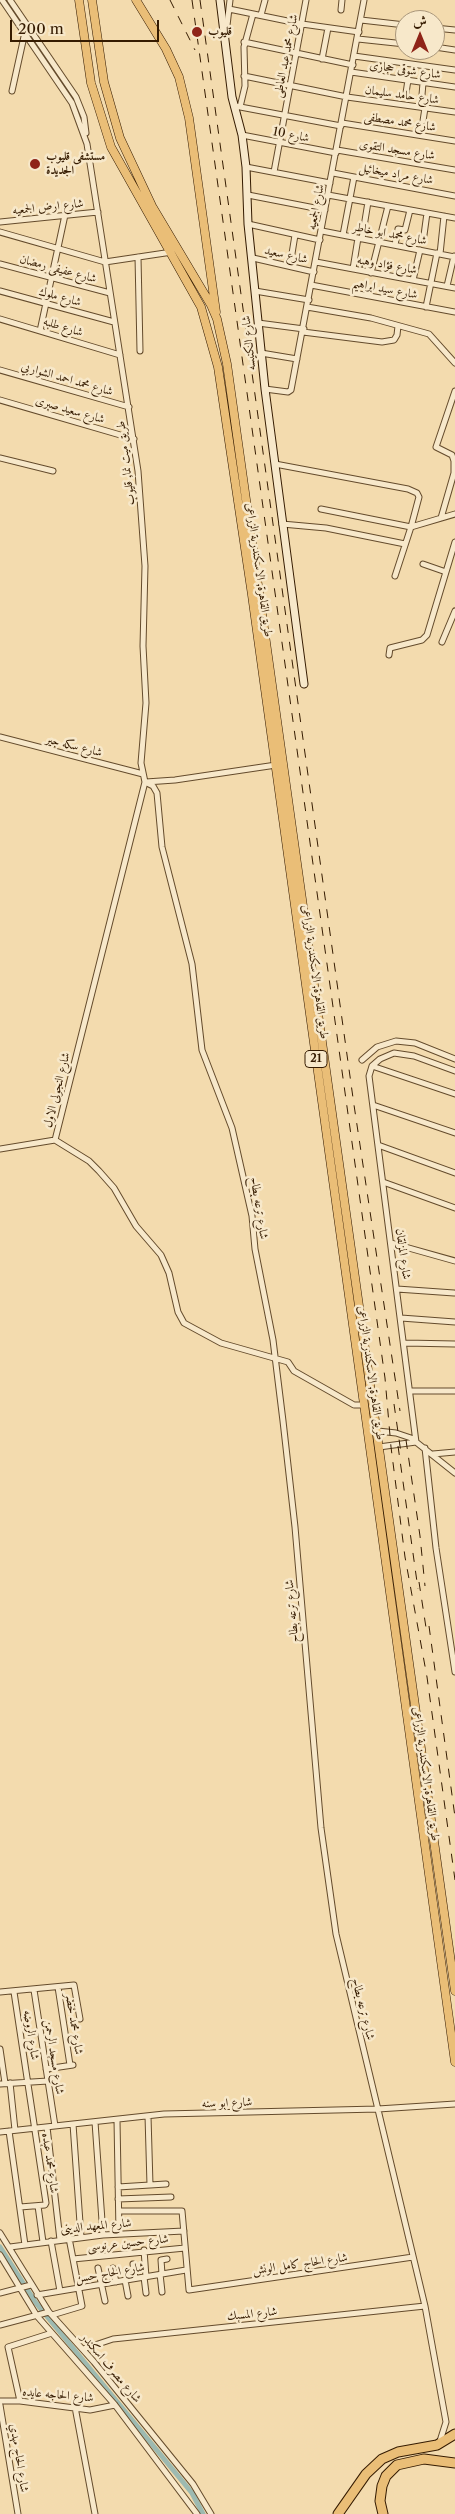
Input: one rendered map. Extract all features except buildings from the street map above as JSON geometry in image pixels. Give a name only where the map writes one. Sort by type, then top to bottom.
[{"type":"highway","name":"طريق القاهرة, الاسكندرية الزراعى","points":[[79,0],[91,83],[111,147],[144,210],[172,252],[201,307],[215,352],[276,765],[455,2062]]},
{"type":"highway","name":"طريق القاهرة, الاسكندرية الزراعى","points":[[92,0],[104,82],[112,116],[133,168],[152,206],[200,284],[217,319],[227,364],[256,555],[455,1991]]},
{"type":"highway","points":[[136,0],[166,49],[179,77],[188,118],[217,319]]},
{"type":"highway","points":[[338,2514],[366,2474],[377,2462],[398,2452],[437,2445],[455,2434]]},
{"type":"highway","points":[[384,2514],[380,2501],[382,2486],[389,2472],[397,2465],[424,2458],[455,2463]]},
{"type":"main road","name":"شارع الكنيسه","points":[[220,0],[246,167],[248,224],[265,389],[304,684]]},
{"type":"street","name":"طريق ميت نما, قليوب","points":[[2,0],[72,103],[86,144]]},
{"type":"street","name":"طريق ميت نما, قليوب","points":[[10,0],[81,107],[84,117],[86,144],[134,439],[144,560],[146,703],[141,763],[145,782]]},
{"type":"street","points":[[226,44],[230,0]]},
{"type":"street","points":[[261,15],[265,0]]},
{"type":"street","name":"شارع محمد عبد العاطى","points":[[274,172],[306,0]]},
{"type":"street","points":[[341,10],[342,0]]},
{"type":"street","name":"شارع الجمعيه","points":[[265,389],[290,391],[333,173],[364,0]]},
{"type":"street","points":[[229,8],[395,42]]},
{"type":"street","points":[[237,107],[245,86],[244,42],[253,14]]},
{"type":"street","points":[[361,20],[395,23]]},
{"type":"street","points":[[322,59],[328,28]]},
{"type":"street","points":[[12,91],[25,32]]},
{"type":"street","points":[[244,42],[353,65]]},
{"type":"street","points":[[354,56],[455,70]]},
{"type":"street","name":"شارع شوقى حجازى","points":[[351,72],[455,87]]},
{"type":"street","name":"شارع حامد سليمان","points":[[244,76],[347,97],[455,112]]},
{"type":"street","points":[[406,93],[408,80]]},
{"type":"street","points":[[422,95],[423,83]]},
{"type":"street","name":"شارع محمد مصطفى","points":[[237,107],[455,141]]},
{"type":"street","points":[[423,121],[425,108]]},
{"type":"street","name":"شارع 10","points":[[242,136],[336,152]]},
{"type":"street","name":"شارع مسجد التقوى","points":[[336,152],[455,170]]},
{"type":"street","points":[[246,167],[330,183]]},
{"type":"street","name":"شارع مراد ميخائيل","points":[[333,173],[455,196]]},
{"type":"street","points":[[343,235],[354,177]]},
{"type":"street","points":[[248,195],[325,210]]},
{"type":"street","points":[[328,195],[455,218]]},
{"type":"street","points":[[353,269],[368,202]]},
{"type":"street","points":[[371,272],[388,206]]},
{"type":"street","points":[[395,245],[398,229],[405,230],[410,210]]},
{"type":"street","name":"شارع ارض الجمعيه","points":[[0,222],[98,212]]},
{"type":"street","points":[[424,235],[427,213]]},
{"type":"street","points":[[40,331],[65,215]]},
{"type":"street","points":[[426,307],[444,216]]},
{"type":"street","points":[[248,224],[320,240]]},
{"type":"street","name":"شارع محمد ابو خاطر","points":[[322,231],[454,257]]},
{"type":"street","points":[[0,232],[105,262],[172,252]]},
{"type":"street","points":[[290,266],[296,235]]},
{"type":"street","points":[[414,280],[420,250]]},
{"type":"street","points":[[138,257],[140,351]]},
{"type":"street","points":[[446,286],[454,257]]},
{"type":"street","name":"شارع سعيد","points":[[253,258],[314,272]]},
{"type":"street","name":"شارع فؤاد وهبه","points":[[316,262],[455,288]]},
{"type":"street","name":"شارع عفيفى رمضان","points":[[0,264],[110,293]]},
{"type":"street","name":"شارع سيد ابراهيم","points":[[311,285],[455,312]]},
{"type":"street","name":"شارع ملوك","points":[[0,291],[114,322]]},
{"type":"street","points":[[256,291],[308,300]]},
{"type":"street","points":[[307,307],[371,318],[429,334],[455,363]]},
{"type":"street","name":"شارع طلبه","points":[[0,319],[120,355]]},
{"type":"street","points":[[258,323],[382,342],[394,340],[397,335],[398,326]]},
{"type":"street","points":[[261,353],[297,359]]},
{"type":"street","name":"شارع محمد احمد الشواربي","points":[[0,370],[129,407]]},
{"type":"street","points":[[441,518],[454,473],[454,461],[452,455],[436,448],[455,391]]},
{"type":"street","name":"شارع سعيد صبرى","points":[[0,400],[134,439]]},
{"type":"street","points":[[0,458],[53,471]]},
{"type":"street","points":[[275,464],[408,489],[417,493],[418,497],[411,527],[395,576]]},
{"type":"street","points":[[321,509],[411,527],[455,514]]},
{"type":"street","points":[[282,524],[326,528],[406,544]]},
{"type":"street","points":[[389,655],[390,648],[422,640],[427,635],[455,542]]},
{"type":"street","points":[[423,564],[446,572]]},
{"type":"street","points":[[442,642],[447,635],[455,611]]},
{"type":"street","name":"شارع سكه جير","points":[[0,738],[143,774]]},
{"type":"street","points":[[145,782],[175,780],[276,765]]},
{"type":"street","name":"شارع النجولى الاول","points":[[145,782],[54,1140],[89,1161],[104,1176],[136,1226],[161,1255],[169,1274],[178,1312],[184,1323],[221,1343],[288,1362],[294,1372],[354,1405],[364,1406]]},
{"type":"street","name":"شارع ترعه بطاح","points":[[145,782],[152,786],[157,793],[162,847],[192,964],[202,1050],[226,1108],[244,1175],[252,1216],[255,1249],[272,1327],[295,1527],[323,1846],[336,1934],[425,2306],[446,2422],[443,2434],[437,2445]]},
{"type":"street","points":[[362,1060],[377,1047],[396,1041],[415,1043],[455,1059]]},
{"type":"street","points":[[371,1068],[386,1055],[402,1053],[455,1071]]},
{"type":"street","points":[[371,1068],[455,1094]]},
{"type":"street","name":"شارع المزلقان","points":[[371,1068],[373,1106],[405,1343],[416,1442]]},
{"type":"street","points":[[373,1106],[455,1133]]},
{"type":"street","points":[[0,1149],[54,1140]]},
{"type":"street","points":[[378,1145],[455,1173]]},
{"type":"street","points":[[383,1182],[455,1208]]},
{"type":"street","points":[[391,1244],[455,1262]]},
{"type":"street","points":[[398,1289],[454,1294]]},
{"type":"street","points":[[401,1318],[455,1322]]},
{"type":"street","points":[[405,1343],[455,1344]]},
{"type":"street","points":[[411,1390],[455,1391]]},
{"type":"street","points":[[378,1431],[398,1433],[416,1442],[455,1472]]},
{"type":"street","points":[[379,1447],[416,1442]]},
{"type":"street","points":[[425,1448],[436,1548],[454,1650],[455,1672]]},
{"type":"street","points":[[432,1454],[455,1452]]},
{"type":"street","points":[[0,1992],[74,1985],[80,2019]]},
{"type":"street","name":"شارع محمد خضر","points":[[46,2069],[72,2065],[58,1987]]},
{"type":"street","name":"شارع مسجد الرحمن","points":[[34,1990],[55,2126]]},
{"type":"street","name":"شارع الروضه","points":[[14,1992],[36,2128]]},
{"type":"street","points":[[0,2049],[12,2131],[25,2245]]},
{"type":"street","points":[[5,2083],[48,2082]]},
{"type":"street","name":"شارع ابو سنه","points":[[0,2132],[148,2116],[378,2109],[455,2104]]},
{"type":"street","points":[[148,2116],[150,2185]]},
{"type":"street","points":[[117,2120],[119,2233]]},
{"type":"street","points":[[95,2122],[103,2235]]},
{"type":"street","points":[[73,2124],[81,2237]]},
{"type":"street","points":[[47,2127],[60,2240]]},
{"type":"street","name":"شارع محمد عبده","points":[[20,2207],[45,2205],[46,2203],[36,2128]]},
{"type":"street","points":[[118,2187],[166,2184]]},
{"type":"street","points":[[118,2199],[171,2197]]},
{"type":"street","points":[[38,2206],[43,2242]]},
{"type":"street","points":[[118,2211],[182,2211],[186,2270]]},
{"type":"street","name":"شارع المعهد الدينى","points":[[10,2247],[119,2233],[184,2231]]},
{"type":"street","name":"شارع مصرف اسكندر","points":[[0,2233],[37,2295],[200,2492],[211,2514]]},
{"type":"street","points":[[0,2325],[82,2307],[69,2238]]},
{"type":"street","points":[[51,2241],[60,2291]]},
{"type":"street","name":"شارع حسين عرنوسى","points":[[73,2259],[144,2250],[185,2248]]},
{"type":"street","points":[[144,2250],[146,2293]]},
{"type":"street","name":"شارع مصرف اسكندر","points":[[0,2255],[38,2316],[114,2406],[197,2514]]},
{"type":"street","name":"شارع الحاج كامل الونش","points":[[186,2270],[188,2289],[191,2290],[413,2257]]},
{"type":"street","points":[[162,2292],[162,2260],[167,2259]]},
{"type":"street","points":[[133,2264],[136,2278]]},
{"type":"street","points":[[98,2268],[105,2301]]},
{"type":"street","points":[[113,2268],[116,2282]]},
{"type":"street","name":"شارع الحاج حسن","points":[[37,2295],[186,2270]]},
{"type":"street","points":[[125,2280],[128,2296]]},
{"type":"street","points":[[0,2293],[31,2285]]},
{"type":"street","name":"شارع المسبك","points":[[83,2349],[113,2339],[425,2306]]},
{"type":"street","points":[[20,2401],[8,2347],[52,2334]]},
{"type":"street","name":"شارع الحاج مهدي","points":[[0,2394],[18,2514]]},
{"type":"street","name":"شارع الحاجه عايده","points":[[0,2403],[20,2401],[98,2409],[114,2406]]},
{"type":"street","points":[[75,2407],[95,2514]]},
{"type":"waterway","points":[[0,2247],[36,2303],[192,2493],[203,2514]]},
{"type":"railway","points":[[170,0],[195,50]]},
{"type":"railway","points":[[192,0],[385,1378],[391,1447],[405,1557],[427,1677],[455,1880]]},
{"type":"railway","points":[[200,0],[354,1105],[400,1411]]},
{"type":"railway","points":[[394,1404],[401,1453]]},
{"type":"railway","points":[[406,1440],[425,1586]]},
{"type":"railway","points":[[398,1446],[418,1589]]},
{"type":"railway","points":[[419,1582],[427,1634]]},
{"type":"railway","points":[[429,1626],[455,1817]]},
{"type":"place","name":"قليوب","points":[[197,32]]},
{"type":"place","name":"مستشفى قليوب الجديدة","points":[[35,164]]}]
